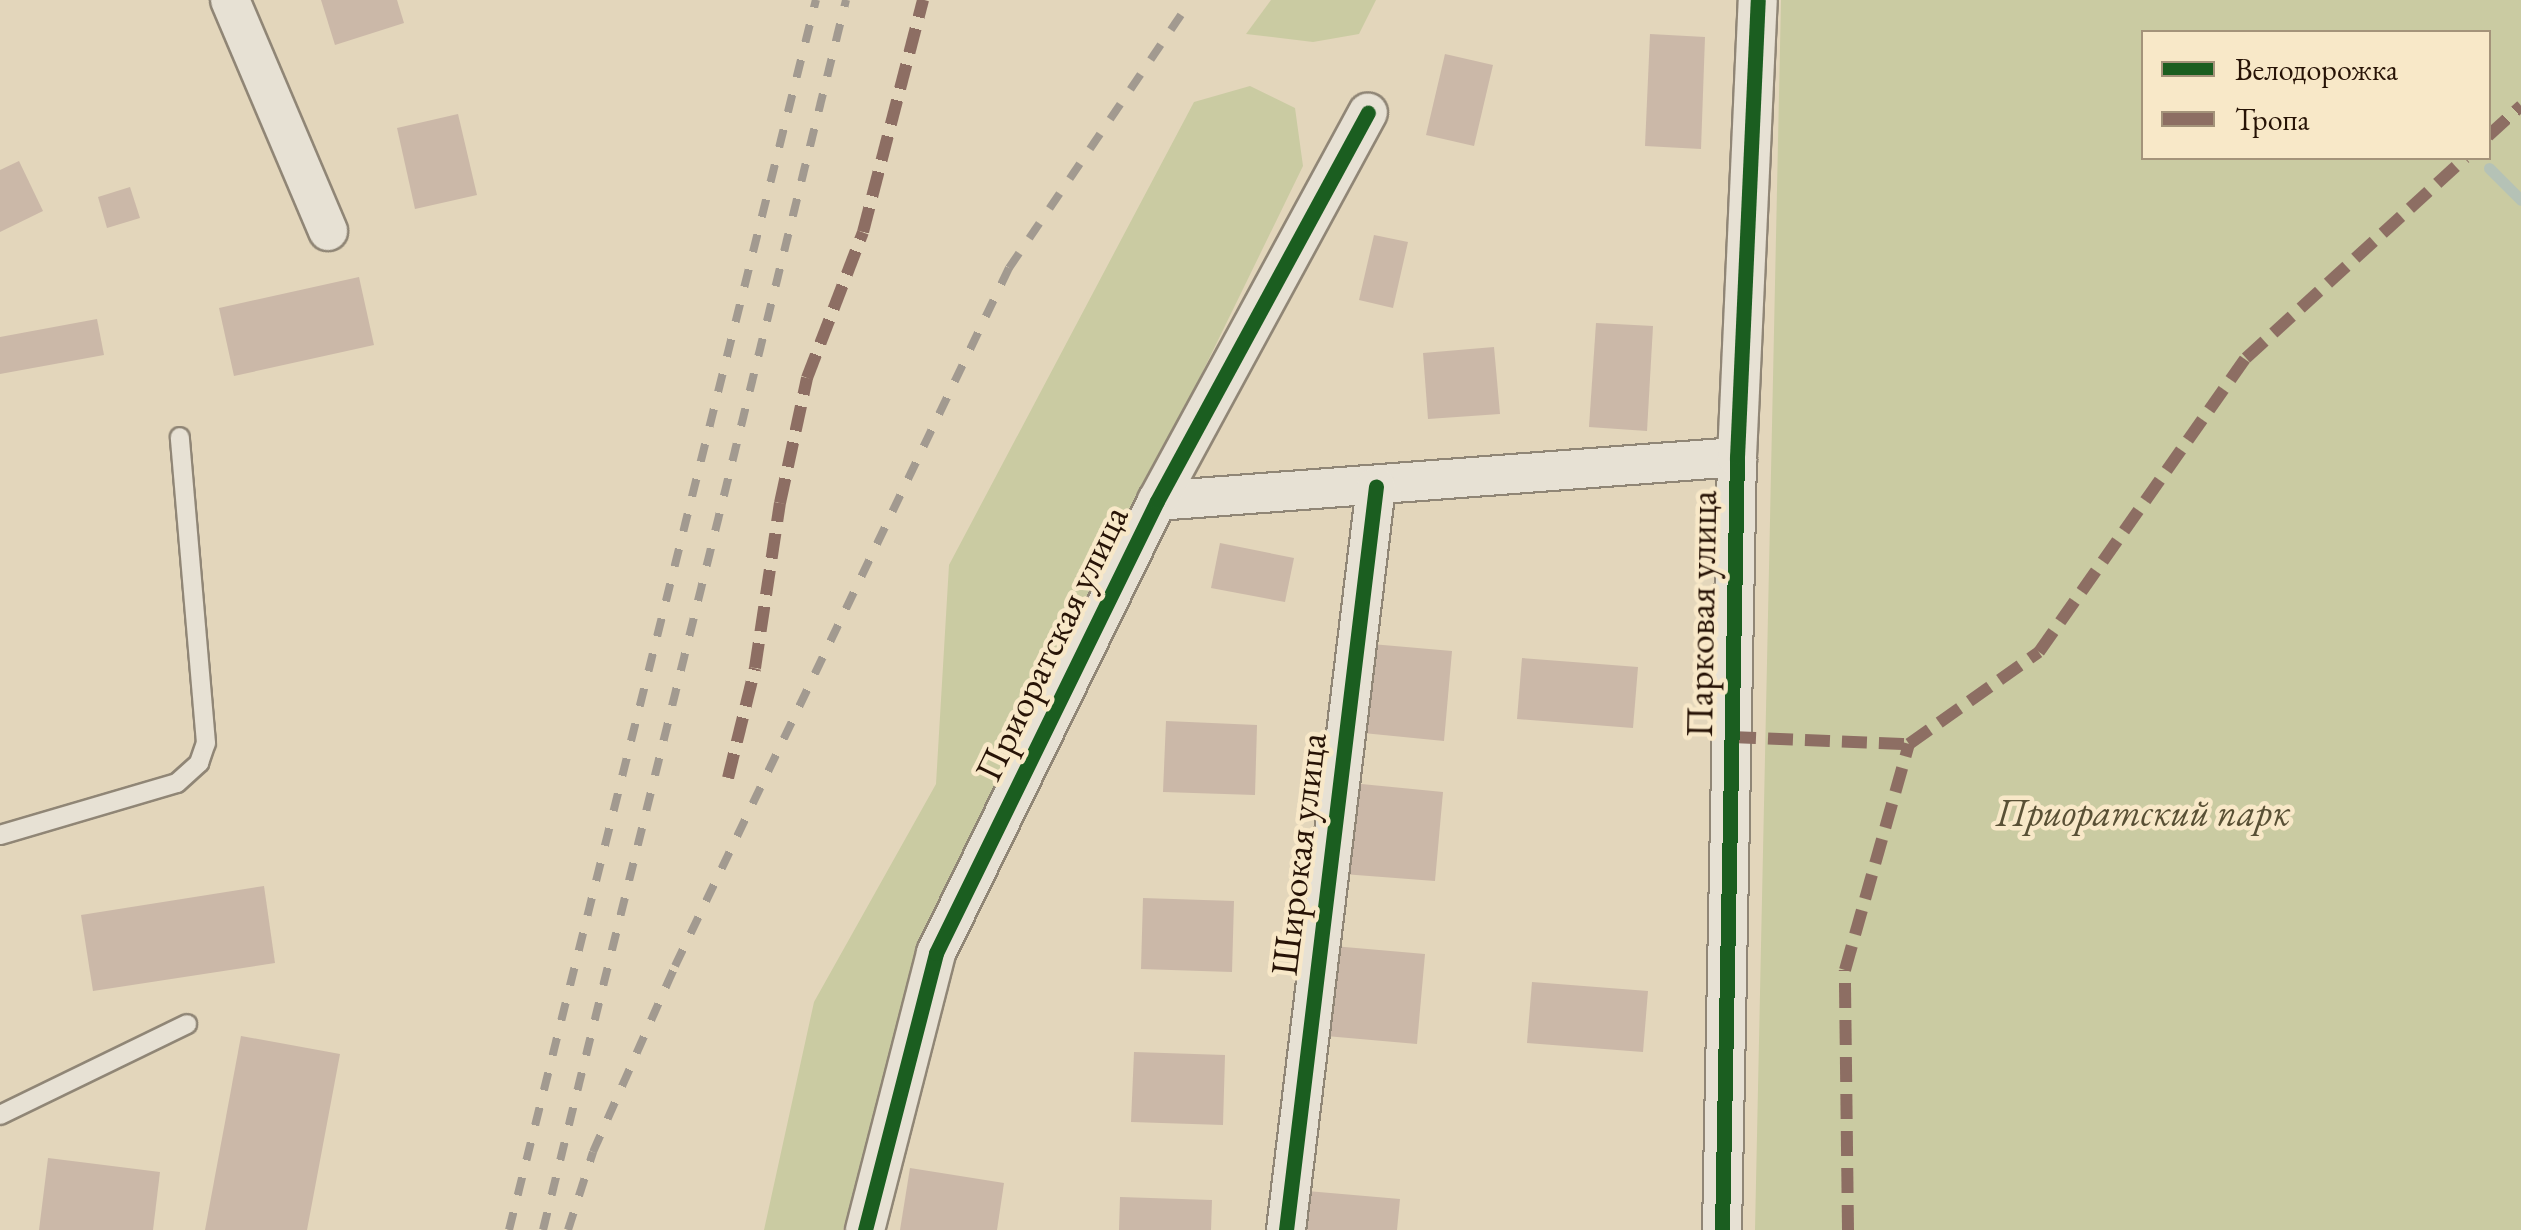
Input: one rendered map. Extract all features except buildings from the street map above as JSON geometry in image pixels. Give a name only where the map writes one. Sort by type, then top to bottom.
[{"type":"street","points":[[230,0],[328,232]]},
{"type":"street","name":"Парковая улица","points":[[1722,1230],[1737,458],[1758,0]]},
{"type":"street","name":"Приоратская улица","points":[[865,1230],[936,953],[1156,501],[1368,113]]},
{"type":"street","points":[[1156,501],[1737,458]]},
{"type":"street","name":"Широкая улица","points":[[1286,1230],[1376,486]]},
{"type":"lane","points":[[0,835],[177,783],[200,763],[206,743],[180,437]]},
{"type":"lane","points":[[0,1115],[188,1024]]},
{"type":"green space","points":[[1271,0],[1376,0],[1359,34],[1313,42],[1246,34]]},
{"type":"green space","name":"Приоратский парк","points":[[1781,0],[2521,0],[2521,1230],[1755,1230]]},
{"type":"green space","points":[[1250,86],[1295,108],[1303,166],[922,947],[843,1230],[764,1230],[814,1002],[936,784],[949,565],[1194,102]]},
{"type":"waterway","points":[[2489,168],[2521,200]]},
{"type":"railway","points":[[509,1230],[816,0]]},
{"type":"railway","points":[[543,1230],[846,0]]},
{"type":"railway","points":[[568,1230],[593,1152],[675,966],[1009,268],[1191,0]]},
{"type":"marked path","points":[[728,778],[755,668],[780,503],[807,378],[863,232],[923,0]]},
{"type":"marked path","points":[[2491,133],[2521,106]]},
{"type":"marked path","points":[[1848,1230],[1845,970],[1909,744],[2039,652],[2246,358],[2463,160]]},
{"type":"marked path","points":[[1731,737],[1909,744]]},
{"type":"cycle path","points":[[1722,1230],[1737,457],[1758,0]]},
{"type":"cycle path","points":[[865,1230],[936,953],[1157,501],[1368,113]]},
{"type":"cycle path","points":[[1286,1230],[1376,486]]}]
